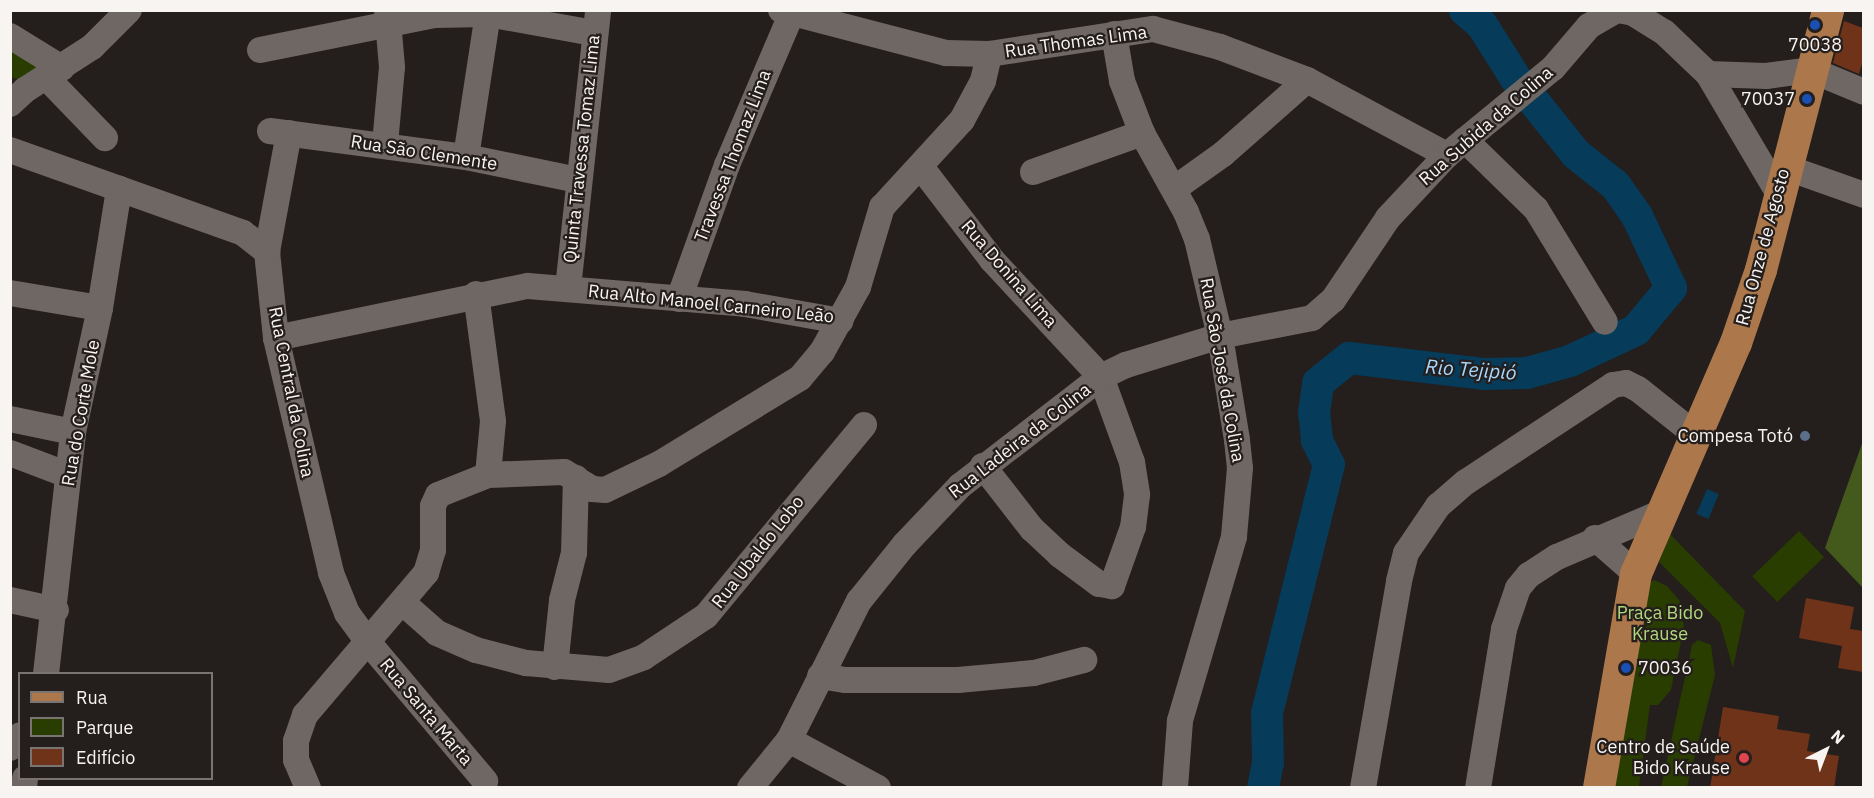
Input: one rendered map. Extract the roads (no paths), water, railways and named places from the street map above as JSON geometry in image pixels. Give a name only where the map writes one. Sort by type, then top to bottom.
[{"type":"main road","name":"Rua Onze de Agosto","points":[[1599,788],[1636,574],[1660,513],[1697,436],[1744,322],[1827,10]]},
{"type":"street","points":[[31,85],[105,35],[129,10]]},
{"type":"street","name":"Rua Subida da Colina","points":[[1220,336],[1301,323],[1321,312],[1346,283],[1382,225],[1456,147],[1553,68],[1589,26],[1618,10],[1633,13],[1664,32],[1708,74],[1782,181]]},
{"type":"street","name":"Rua Thomas Lima","points":[[786,13],[946,53],[989,54],[1153,29],[1220,47],[1307,80],[1456,147],[1536,209],[1605,322]]},
{"type":"street","name":"Travessa Thomaz Lima","points":[[679,299],[727,165],[786,13]]},
{"type":"street","points":[[466,157],[488,14]]},
{"type":"street","points":[[260,50],[388,17],[488,14],[596,22]]},
{"type":"street","points":[[385,144],[392,67],[388,17]]},
{"type":"street","name":"Quinta Travessa Tomaz Lima","points":[[568,288],[596,22]]},
{"type":"street","name":"Rua São José da Colina","points":[[1114,34],[1122,81],[1142,133],[1174,189],[1197,239],[1220,336],[1237,440],[1239,494],[1226,567],[1180,721],[1175,788]]},
{"type":"street","points":[[10,36],[31,85],[105,138]]},
{"type":"street","name":"Rua Alto Manoel Carneiro Leão","points":[[276,338],[476,294],[528,286],[763,307],[840,321],[863,276],[876,216],[962,120],[983,81],[989,54]]},
{"type":"street","points":[[1708,74],[1780,75],[1811,70],[1863,92]]},
{"type":"street","points":[[1174,189],[1223,154],[1307,80]]},
{"type":"street","name":"Rua São Clemente","points":[[279,132],[385,144],[466,157],[578,180]]},
{"type":"street","name":"Rua Central da Colina","points":[[279,132],[267,252],[276,338],[332,573],[347,614],[368,642]]},
{"type":"street","points":[[1033,172],[1142,133]]},
{"type":"street","points":[[10,150],[243,233],[261,244],[267,252]]},
{"type":"street","name":"Rua Donina Lima","points":[[921,167],[992,260],[1101,377]]},
{"type":"street","points":[[1782,181],[1863,195]]},
{"type":"street","name":"Rua do Corte Mole","points":[[46,672],[56,610],[74,432],[100,308],[118,189]]},
{"type":"street","points":[[10,293],[100,308]]},
{"type":"street","points":[[476,294],[493,422],[488,475]]},
{"type":"street","points":[[308,788],[296,760],[296,741],[305,715],[403,603],[431,563],[435,500],[444,491],[488,475],[564,472],[592,489],[605,490],[693,444],[800,378],[840,321]]},
{"type":"street","name":"Rua Ladeira da Colina","points":[[750,788],[789,740],[858,601],[936,509],[983,466],[1101,377],[1151,354],[1220,336]]},
{"type":"street","points":[[983,466],[1032,529],[1060,555],[1105,588],[1116,580],[1132,527],[1137,495],[1129,453],[1101,377]]},
{"type":"street","points":[[1363,788],[1394,602],[1406,553],[1419,529],[1438,506],[1466,482],[1613,385],[1626,383],[1638,389],[1697,436]]},
{"type":"street","points":[[10,418],[74,432]]},
{"type":"street","name":"Rua Ubaldo Lobo","points":[[403,603],[437,633],[476,650],[555,667],[609,670],[644,657],[706,616],[864,425]]},
{"type":"street","points":[[10,453],[68,475]]},
{"type":"street","points":[[555,667],[562,600],[574,553],[576,478]]},
{"type":"street","points":[[1478,788],[1511,602],[1518,588],[1542,565],[1595,538],[1660,513]]},
{"type":"street","points":[[1595,538],[1636,574]]},
{"type":"street","points":[[10,600],[56,610]]},
{"type":"street","name":"Rua Santa Marta","points":[[368,642],[487,785]]},
{"type":"street","points":[[820,676],[958,680],[1034,674],[1084,660]]},
{"type":"street","points":[[789,740],[878,788]]},
{"type":"water","points":[[1707,489],[1719,494],[1708,519],[1696,514]]},
{"type":"waterway","name":"Rio Tejipió","points":[[1263,788],[1268,763],[1267,713],[1329,465],[1317,440],[1314,413],[1318,383],[1349,358],[1483,374],[1527,373],[1570,361],[1636,330],[1671,288],[1637,216],[1615,185],[1576,154],[1516,79],[1482,25],[1465,10]]},
{"type":"place","name":"70038","points":[[1815,25]]},
{"type":"place","name":"70037","points":[[1807,99]]},
{"type":"place","name":"Compesa Totó","points":[[1805,436]]},
{"type":"place","name":"70036","points":[[1626,668]]},
{"type":"place","name":"Centro de Saúde Bido Krause","points":[[1744,758]]},
{"type":"park label","name":"Praça Bido Krause","points":[[1660,624]]}]
